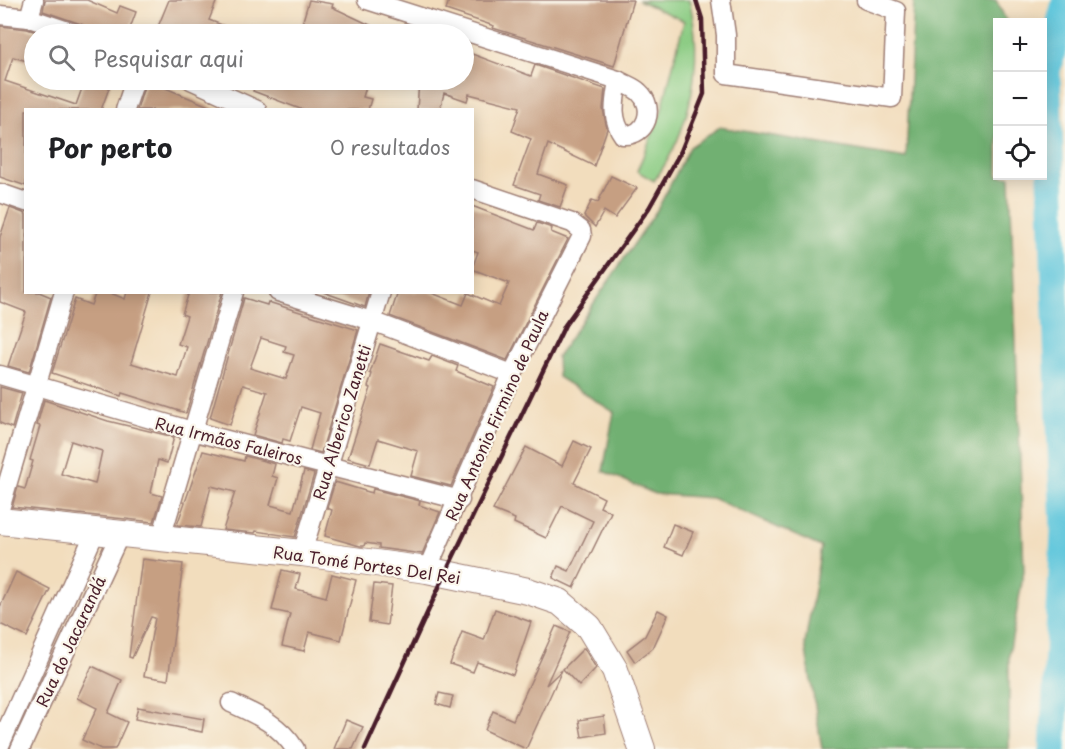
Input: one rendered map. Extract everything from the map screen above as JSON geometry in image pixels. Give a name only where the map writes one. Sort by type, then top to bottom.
[{"type":"main road","name":"Rua Tomé Portes Del Rei","points":[[0,521],[302,553],[427,570],[528,591],[560,602],[589,627],[615,670],[642,749]]},
{"type":"street","points":[[29,18],[34,0]]},
{"type":"street","points":[[368,0],[443,24]]},
{"type":"street","points":[[721,0],[726,35],[726,74],[892,98],[896,11],[866,0]]},
{"type":"street","points":[[0,15],[29,18],[47,24]]},
{"type":"street","points":[[474,34],[618,80]]},
{"type":"street","points":[[126,108],[132,90]]},
{"type":"street","points":[[214,90],[253,108]]},
{"type":"street","name":"Rua Antonio Firmino de Paula","points":[[427,570],[512,374],[544,307],[580,243],[581,230],[572,223],[474,190]]},
{"type":"street","points":[[0,193],[24,201]]},
{"type":"street","points":[[0,509],[63,294]]},
{"type":"street","points":[[161,538],[233,294]]},
{"type":"street","points":[[284,294],[372,321],[512,374]]},
{"type":"street","name":"Rua Alberico Zanetti","points":[[302,553],[380,294]]},
{"type":"street","name":"Rua Irmãos Faleiros","points":[[0,375],[192,431],[459,500]]},
{"type":"street","name":"Rua do Jacarandá","points":[[0,745],[30,678],[108,532]]},
{"type":"street","name":"Rua do Jacarandá","points":[[20,749],[48,687],[108,532]]},
{"type":"street","points":[[30,678],[48,687]]},
{"type":"street","points":[[231,703],[267,719],[295,749]]},
{"type":"green space","points":[[638,0],[689,0],[694,23],[695,70],[686,118],[667,161],[654,181],[637,171],[661,113],[684,21]]},
{"type":"green space","points":[[914,0],[996,0],[1005,18],[993,18],[993,180],[1010,180],[1024,571],[1009,655],[1009,749],[822,749],[805,644],[821,547],[712,498],[655,494],[603,471],[614,412],[558,377],[557,357],[657,210],[690,147],[720,127],[906,158]]},
{"type":"building","points":[[45,0],[87,0],[117,13],[120,6],[136,12],[132,24],[81,24],[43,11]]},
{"type":"building","points":[[169,0],[217,0],[209,20],[219,24],[159,24]]},
{"type":"building","points":[[309,0],[333,4],[332,7],[368,24],[302,24]]},
{"type":"building","points":[[449,0],[633,0],[614,66],[493,28],[494,26],[446,10]]},
{"type":"building","points":[[0,26],[24,29],[24,60],[13,57],[5,81],[24,87],[24,90],[32,90],[76,105],[81,90],[108,90],[102,108],[24,108],[24,185],[0,177]]},
{"type":"building","points":[[474,55],[531,76],[535,65],[605,89],[603,109],[607,129],[594,166],[548,144],[538,174],[568,185],[560,207],[538,200],[540,194],[514,185],[531,139],[512,131],[520,107],[469,94],[467,101],[444,93],[440,108],[417,108],[418,90],[474,90]]},
{"type":"building","points":[[143,90],[170,90],[214,108],[138,108]]},
{"type":"building","points":[[365,90],[363,97],[371,99],[369,108],[298,108],[253,91]]},
{"type":"building","points":[[611,176],[637,188],[615,218],[604,211],[595,227],[584,216],[592,200],[598,202]]},
{"type":"building","points":[[474,207],[534,230],[537,223],[552,228],[551,232],[568,239],[507,360],[390,316],[397,294],[434,294],[463,305],[468,294],[470,294],[499,306],[509,283],[474,270],[478,252],[474,251]]},
{"type":"building","points":[[10,208],[24,213],[24,294],[44,294],[51,297],[29,372],[8,366],[26,312],[0,302],[0,237]]},
{"type":"building","points":[[95,294],[113,294],[125,299],[126,294],[151,294],[131,363],[178,377],[187,347],[178,344],[187,316],[182,314],[188,294],[221,294],[186,413],[122,393],[121,396],[52,373],[75,299],[91,305]]},
{"type":"building","points":[[329,294],[368,294],[365,307]]},
{"type":"building","points":[[244,298],[267,305],[268,302],[358,330],[321,453],[310,450],[320,413],[301,407],[290,441],[283,439],[282,443],[253,435],[267,392],[243,385],[230,425],[210,418]],"holes":[[[261,338],[286,346],[284,352],[294,355],[286,379],[250,368]]]},
{"type":"building","points":[[380,344],[429,361],[432,356],[458,366],[456,371],[494,387],[451,486],[411,476],[418,451],[378,439],[370,464],[348,458],[371,388],[368,387],[372,374],[370,373]]},
{"type":"building","points":[[0,387],[22,393],[12,428],[0,423]]},
{"type":"building","points":[[44,400],[108,421],[174,437],[167,463],[158,460],[151,493],[162,496],[154,522],[12,507],[18,487],[25,489],[33,461],[30,460],[40,426],[37,425]],"holes":[[[71,441],[102,451],[95,484],[61,474]]]},
{"type":"building","points":[[574,441],[591,449],[574,483],[604,498],[600,507],[611,512],[574,588],[553,578],[558,566],[569,571],[593,521],[562,506],[546,538],[514,523],[515,519],[493,510],[526,447],[562,466]]},
{"type":"building","points":[[203,451],[244,461],[245,456],[275,464],[272,476],[278,478],[270,505],[293,511],[304,471],[314,474],[295,537],[256,531],[255,533],[223,530],[235,492],[211,486],[201,527],[177,525]]},
{"type":"building","points":[[335,482],[372,493],[373,489],[420,501],[419,505],[440,512],[422,554],[379,548],[379,545],[365,543],[364,546],[360,546],[325,536],[332,510],[327,508]]},
{"type":"building","points":[[673,524],[693,532],[683,555],[664,547]]},
{"type":"building","points":[[142,559],[183,564],[168,680],[144,676],[155,618],[151,617],[132,658],[129,657]]},
{"type":"building","points":[[282,570],[300,574],[296,589],[326,597],[332,574],[356,580],[341,640],[309,632],[304,651],[282,646],[290,614],[272,610]]},
{"type":"building","points":[[16,572],[50,589],[27,637],[0,624],[0,607]]},
{"type":"building","points":[[374,584],[392,586],[387,625],[369,622]]},
{"type":"building","points":[[495,609],[531,622],[513,675],[477,662],[473,672],[450,664],[462,632],[484,640]]},
{"type":"building","points":[[658,610],[668,615],[653,648],[635,662],[627,650],[645,636]]},
{"type":"building","points":[[556,626],[570,632],[546,685],[562,670],[526,749],[485,730],[493,711],[513,720]]},
{"type":"building","points":[[584,648],[596,668],[579,686],[563,669]]},
{"type":"building","points":[[92,666],[122,680],[108,713],[127,722],[115,749],[101,749],[82,740],[97,708],[77,698]]},
{"type":"building","points":[[439,693],[453,696],[450,708],[436,704]]},
{"type":"building","points":[[138,707],[204,719],[202,732],[135,719]]},
{"type":"building","points":[[604,716],[606,733],[582,737],[579,720]]},
{"type":"building","points":[[346,720],[363,727],[353,749],[334,749]]},
{"type":"waterway","points":[[1053,749],[1064,532],[1047,71],[1065,3]]},
{"type":"railway","points":[[365,749],[445,574],[565,325],[649,208],[681,151],[704,94],[702,19],[696,0]]}]
